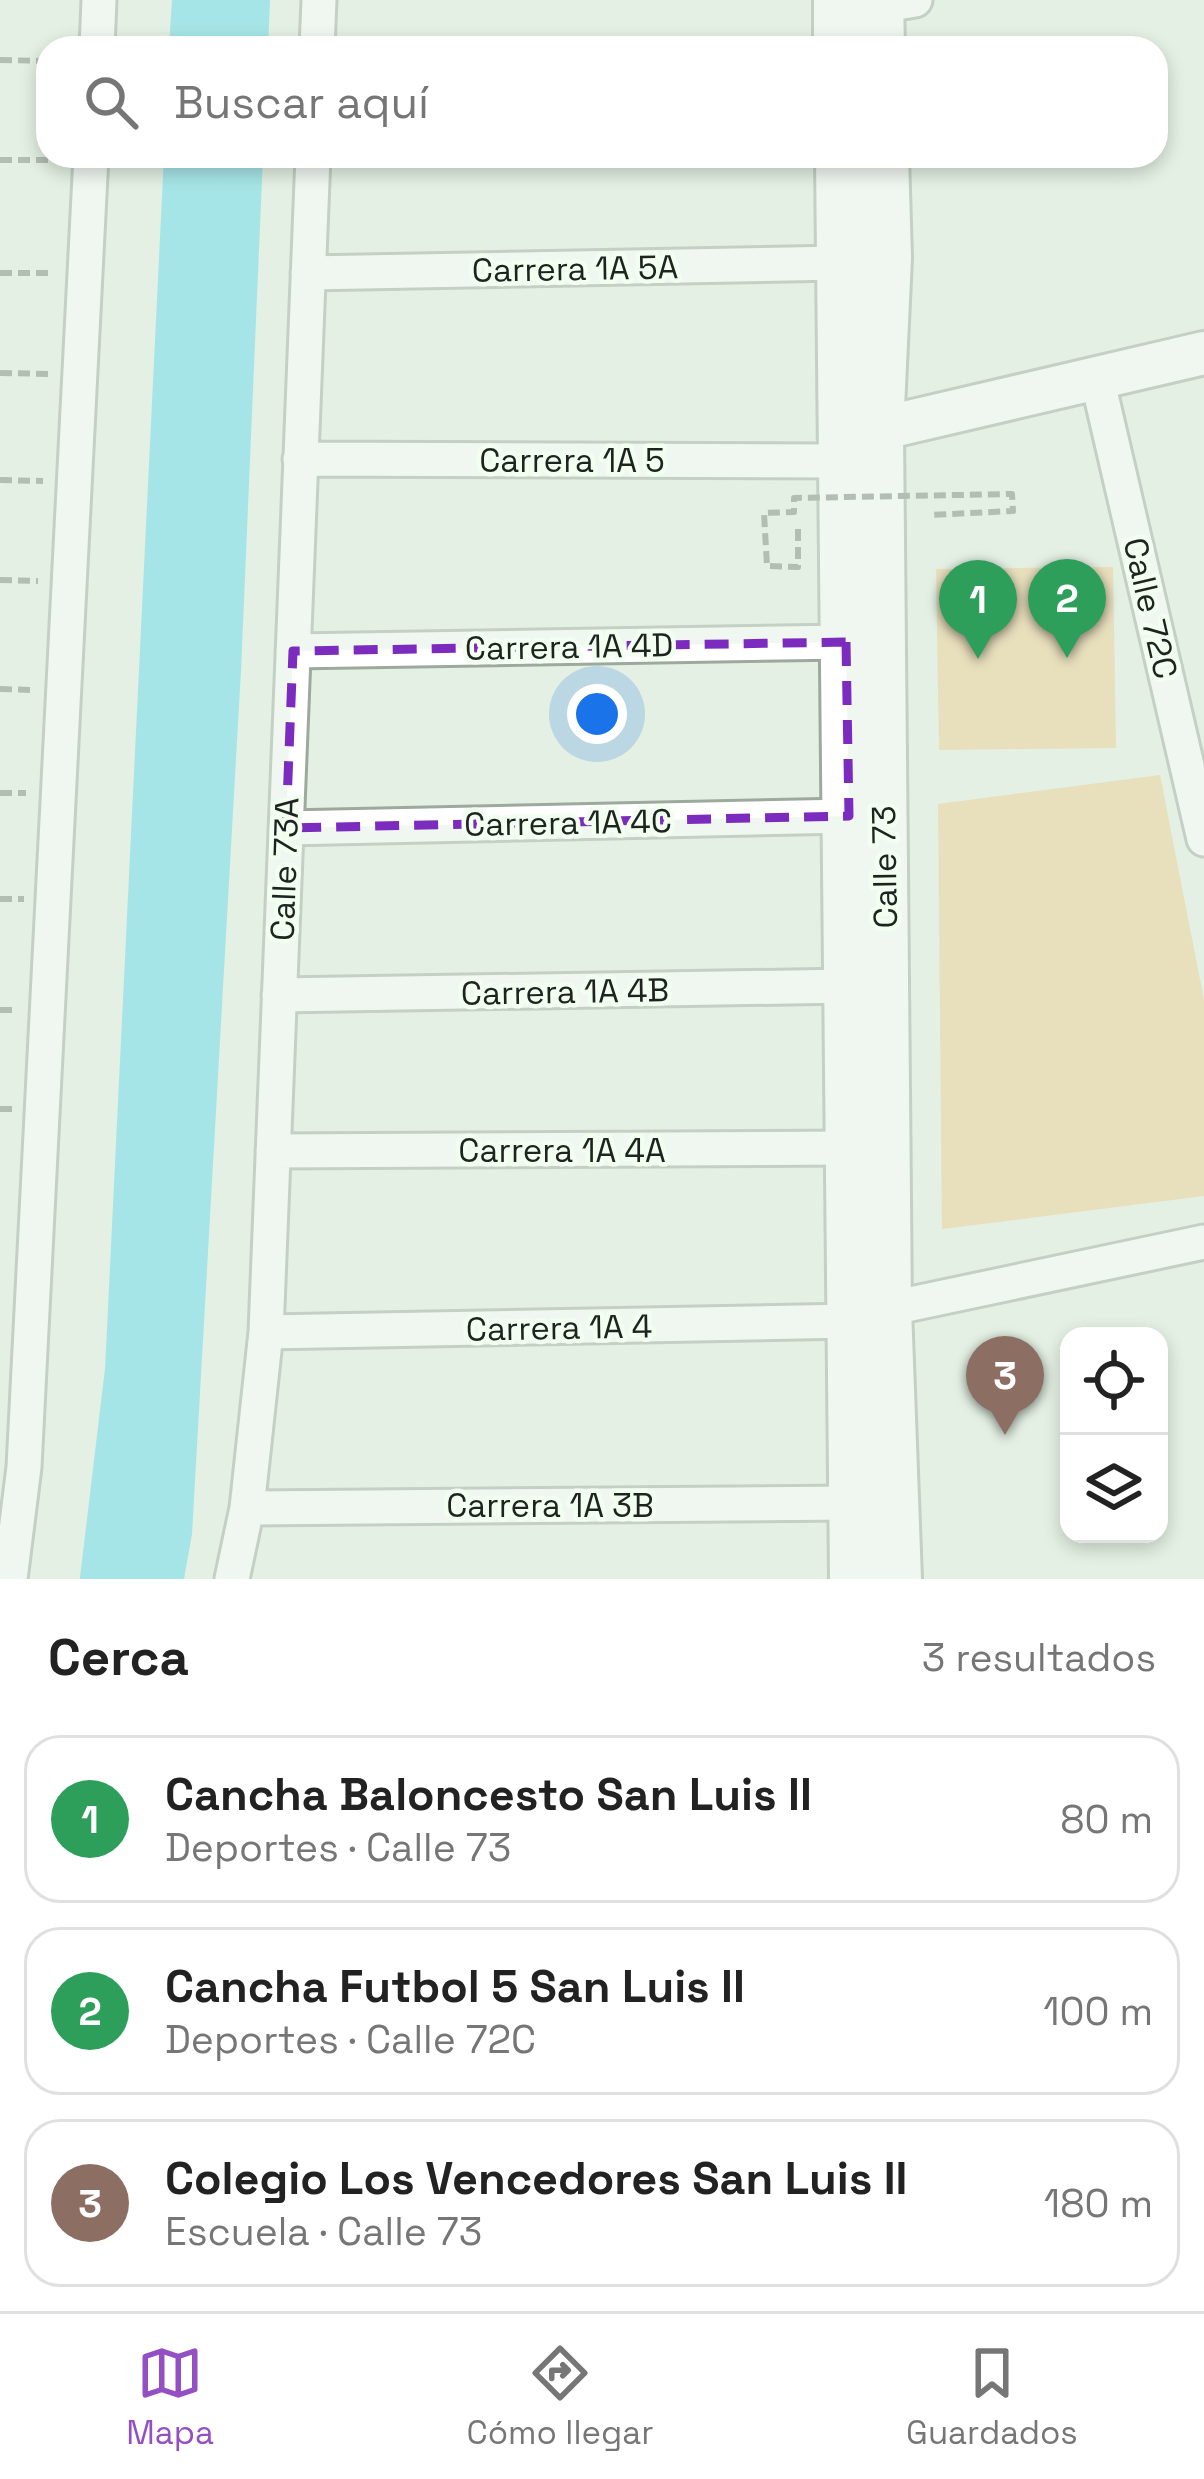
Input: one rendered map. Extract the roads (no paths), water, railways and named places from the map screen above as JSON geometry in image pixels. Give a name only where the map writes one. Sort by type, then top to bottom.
[{"type":"main road","points":[[851,36],[878,11]]},
{"type":"main road","name":"Calle 73","points":[[840,168],[841,263],[861,445],[869,1315],[852,1503],[854,1579]]},
{"type":"main road","name":"Calle 73","points":[[884,168],[887,258],[861,445],[846,642],[851,1148],[897,1579]]},
{"type":"street","points":[[98,36],[99,0]]},
{"type":"street","points":[[318,36],[319,0]]},
{"type":"street","points":[[10,1579],[24,1467],[78,168]]},
{"type":"street","name":"Calle 73A","points":[[232,1579],[247,1508],[266,1332],[312,168]]},
{"type":"street","name":"Carrera 1A 5A","points":[[308,273],[841,263]]},
{"type":"street","name":"Carrera 1A 5","points":[[300,459],[861,445],[1204,353]]},
{"type":"street","name":"Calle 72C","points":[[1097,378],[1204,835]]},
{"type":"street","name":"Carrera 1A 4D","points":[[292,650],[846,642]]},
{"type":"street","name":"Carrera 1A 4C","points":[[286,828],[849,817]]},
{"type":"street","name":"Carrera 1A 4B","points":[[279,995],[850,986]]},
{"type":"street","name":"Carrera 1A 4A","points":[[273,1151],[851,1148]]},
{"type":"street","name":"Carrera 1A 4","points":[[266,1332],[869,1315],[1204,1242]]},
{"type":"street","name":"Carrera 1A 3B","points":[[247,1508],[852,1503]]},
{"type":"water","points":[[215,0],[270,0],[268,36],[214,36]]},
{"type":"water","points":[[207,168],[262,168],[241,671],[192,1534],[184,1579],[128,1579],[138,1527]]},
{"type":"waterway","points":[[197,36],[199,0]]},
{"type":"waterway","points":[[107,1579],[132,1370],[190,168]]},
{"type":"place","name":"Cancha Futbol 5 San Luis II","points":[[1067,658]]},
{"type":"place","name":"Cancha Baloncesto San Luis II","points":[[978,659]]},
{"type":"place","name":"Colegio Los Vencedores San Luis II","points":[[1005,1435]]}]
